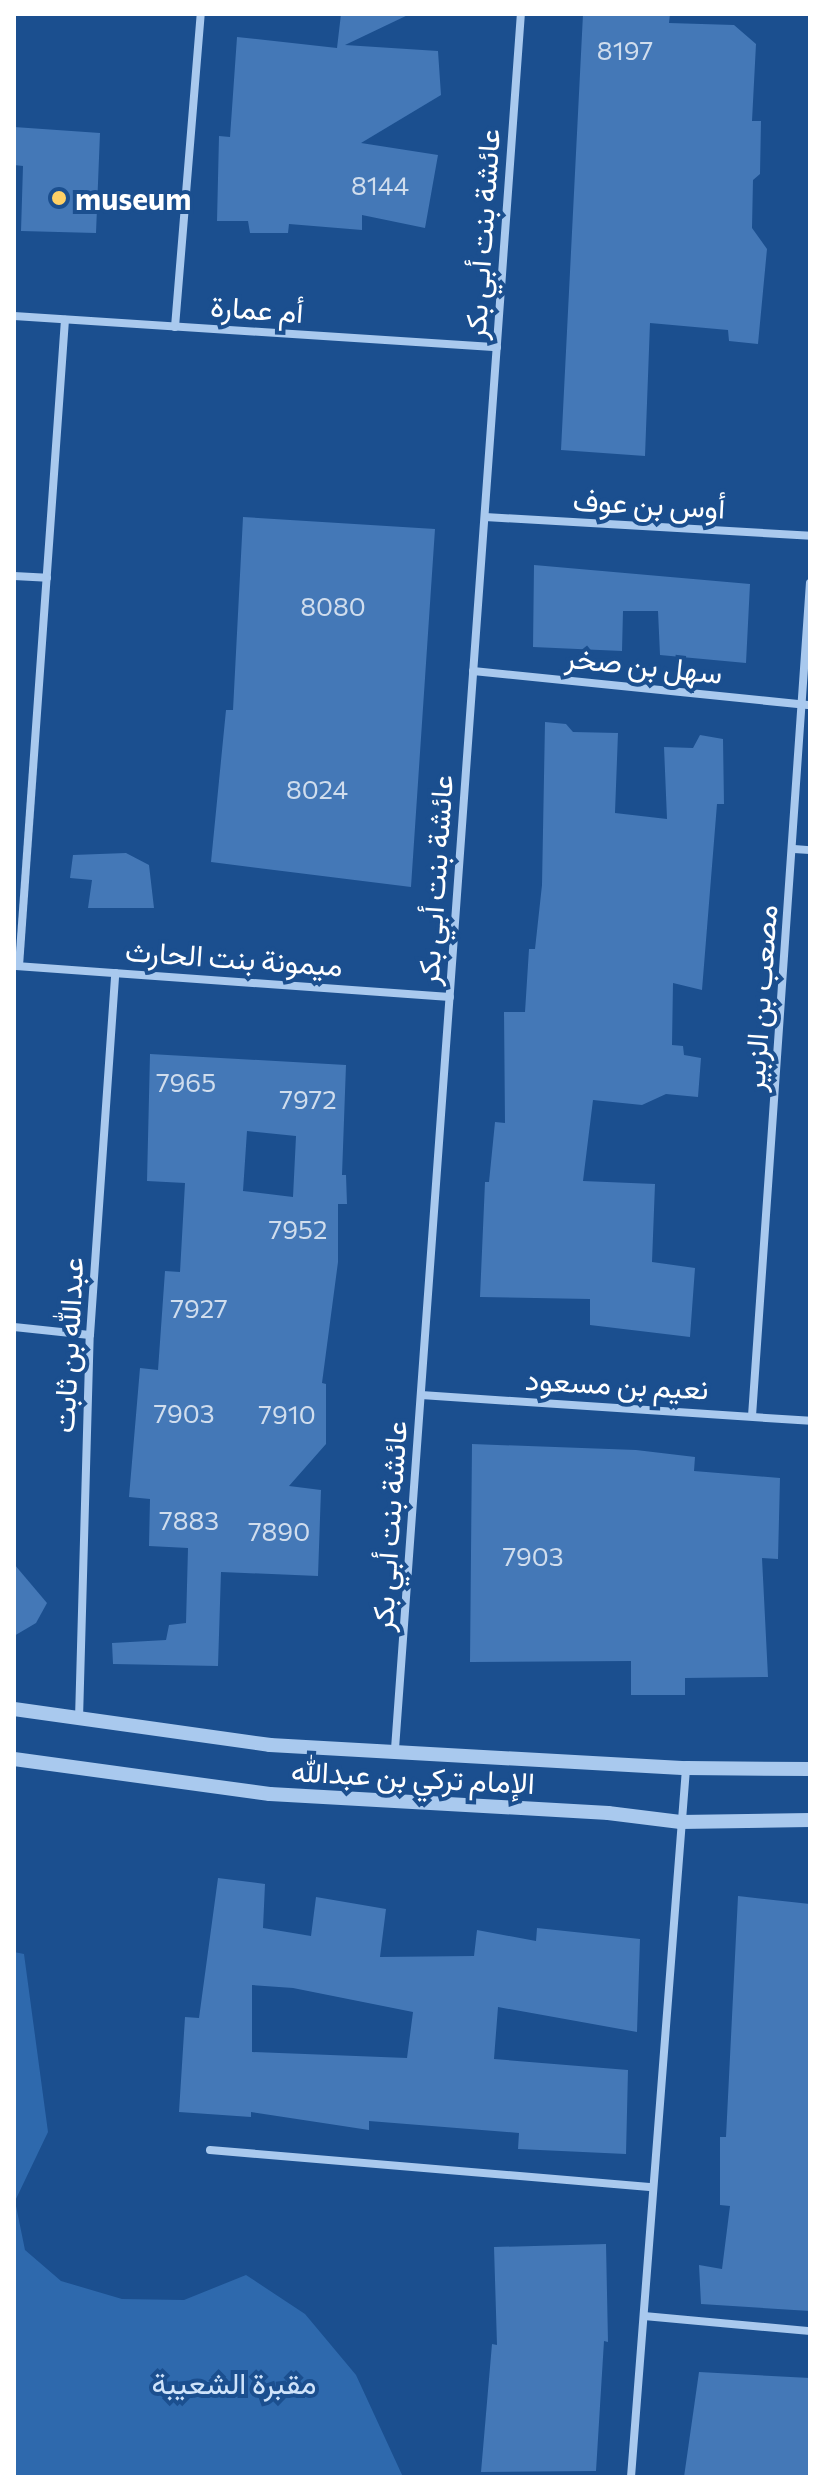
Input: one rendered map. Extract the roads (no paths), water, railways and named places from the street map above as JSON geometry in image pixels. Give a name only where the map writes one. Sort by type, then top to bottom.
[{"type":"street","points":[[175,327],[201,14]]},
{"type":"street","name":"عائشة بنت أبي بكر","points":[[395,1749],[521,14]]},
{"type":"street","name":"أم عمارة","points":[[14,316],[497,347]]},
{"type":"street","points":[[16,966],[65,320]]},
{"type":"street","name":"أوس بن عوف","points":[[485,517],[810,536]]},
{"type":"street","points":[[14,576],[47,578]]},
{"type":"street","name":"مصعب بن الزبير","points":[[752,1416],[806,704],[810,583]]},
{"type":"street","name":"سهل بن صخر","points":[[473,671],[806,704]]},
{"type":"street","points":[[794,849],[810,850]]},
{"type":"street","name":"ميمونة بنت الحارث","points":[[16,966],[450,997]]},
{"type":"street","name":"عبدالله بن ثابت","points":[[79,1720],[90,1335],[115,973]]},
{"type":"street","points":[[14,1327],[90,1335]]},
{"type":"street","name":"نعيم بن مسعود","points":[[421,1395],[810,1421]]},
{"type":"street","name":"الإمام تركي بن عبدالله","points":[[14,1709],[270,1745],[395,1749],[686,1768],[810,1769]]},
{"type":"street","name":"الإمام تركي بن عبدالله","points":[[14,1759],[270,1794],[680,1822],[810,1820]]},
{"type":"street","points":[[631,2477],[686,1768]]},
{"type":"street","points":[[210,2150],[652,2187]]},
{"type":"street","points":[[644,2316],[810,2331]]},
{"type":"place","name":"museum","points":[[59,198]]},
{"type":"park label","name":"مقبرة الشعيبة","points":[[234,2382]]}]
